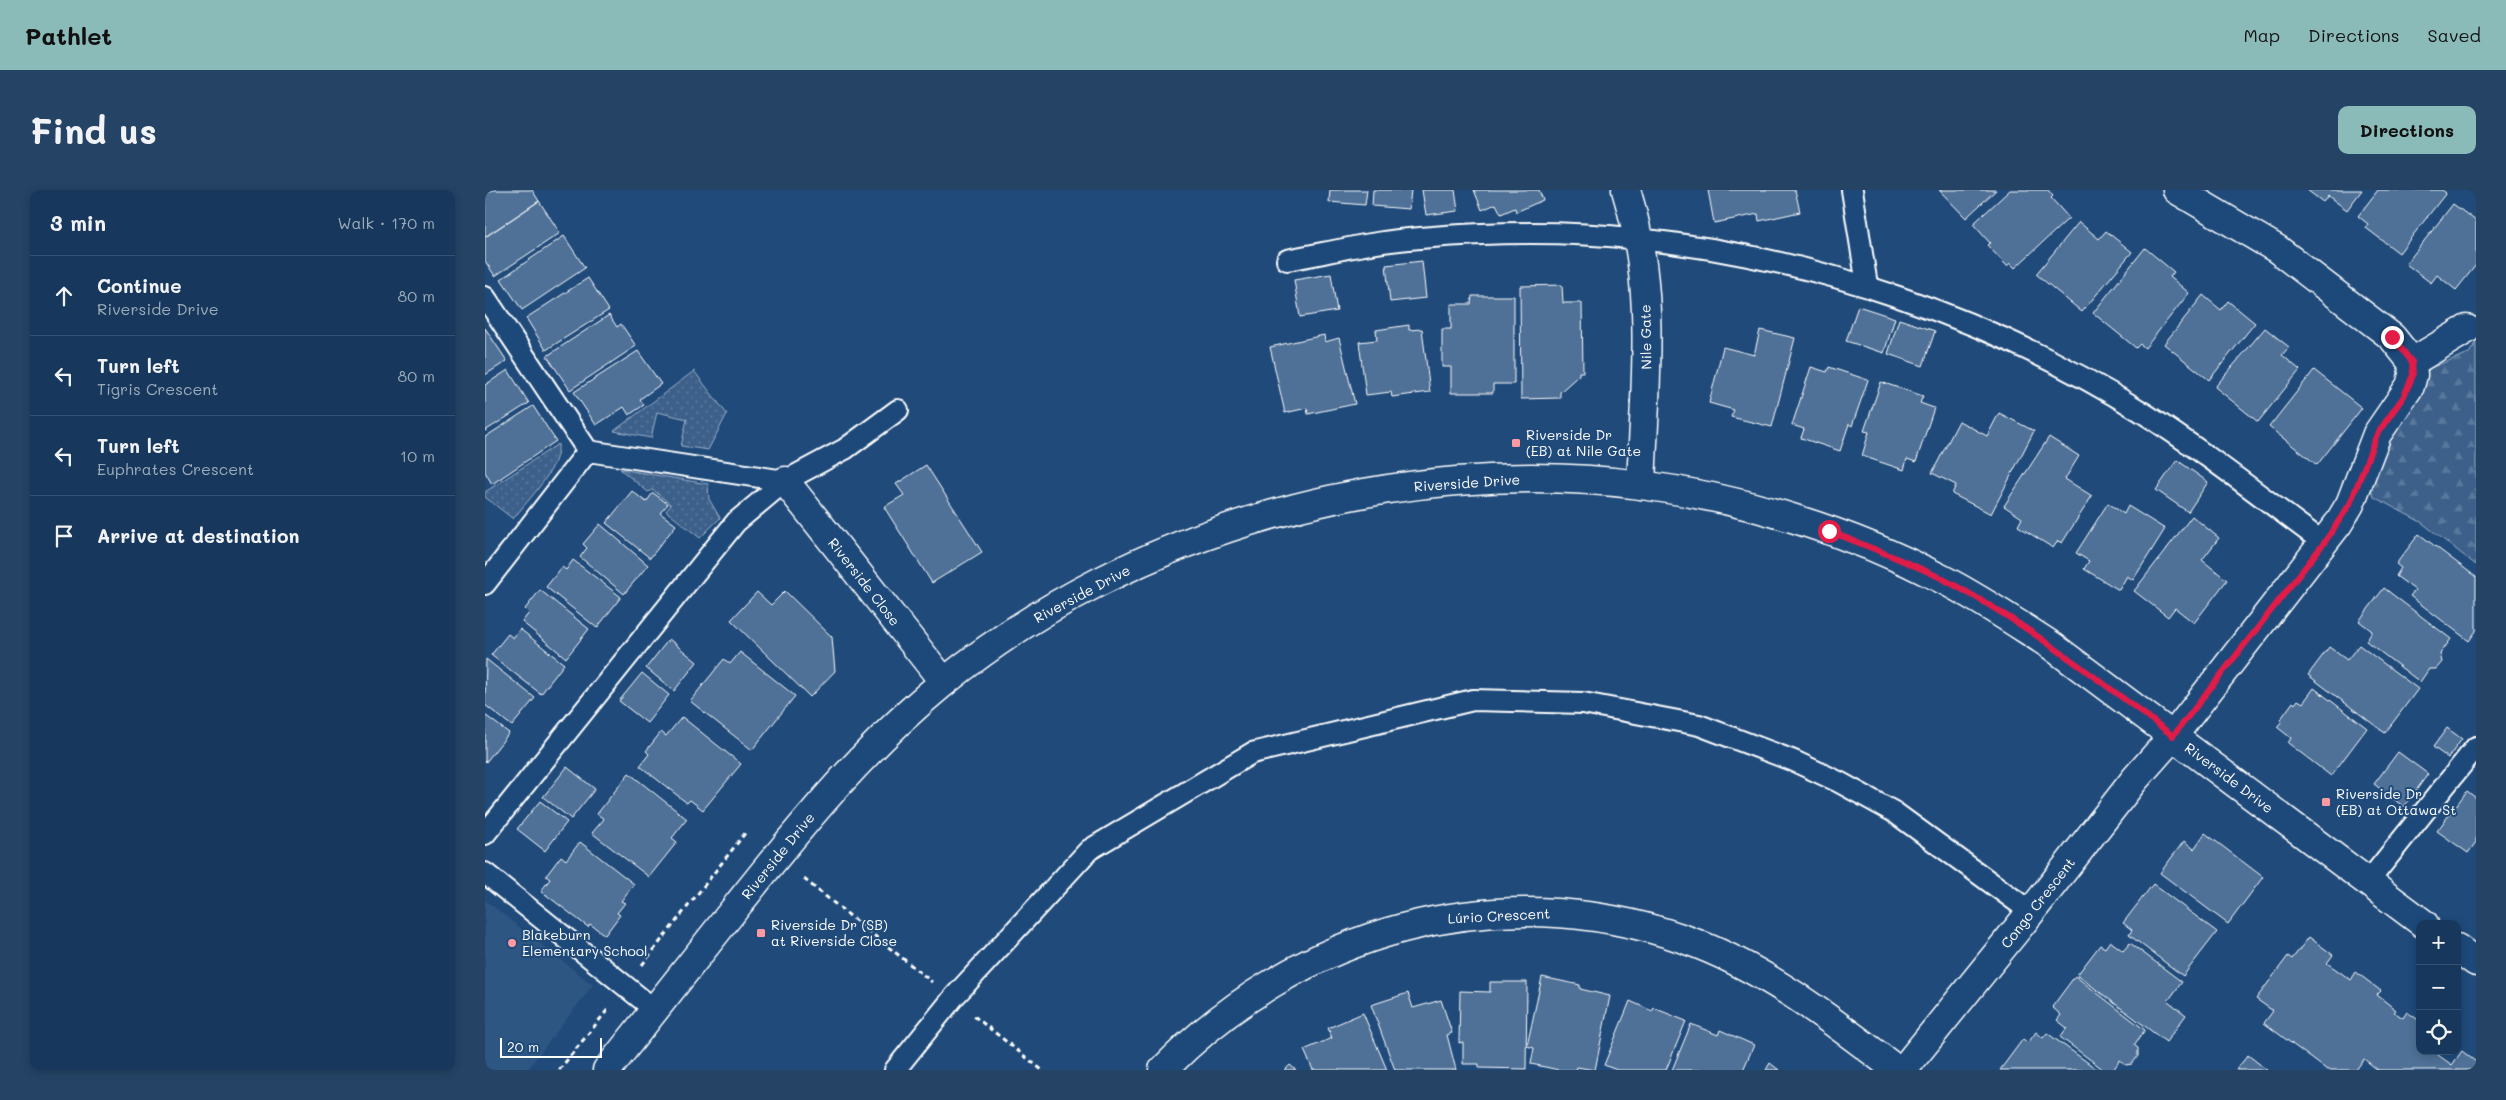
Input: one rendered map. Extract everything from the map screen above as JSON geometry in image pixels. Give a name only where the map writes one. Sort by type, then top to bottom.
[{"type":"street","name":"Nile Gate","points":[[1626,190],[1645,283],[1648,333],[1641,485]]},
{"type":"street","points":[[2177,190],[2277,249],[2392,337],[2412,362],[2467,329]]},
{"type":"street","name":"Congo Crescent","points":[[1903,1070],[2031,912],[2135,779],[2173,736],[2324,543],[2350,504],[2377,434],[2410,386],[2413,375],[2412,362]]},
{"type":"street","name":"Riverside Drive","points":[[607,1070],[813,812],[891,729],[944,682],[1031,622],[1108,578],[1171,550],[1281,511],[1339,498],[1403,487],[1450,482],[1545,479],[1641,485],[1710,498],[1775,514],[1829,531],[1940,578],[1991,606],[2052,646],[2419,920]]},
{"type":"street","name":"Riverside Close","points":[[785,481],[944,682]]},
{"type":"street","name":"Lúrio Crescent","points":[[1163,1070],[1189,1044],[1227,1013],[1265,986],[1307,962],[1364,939],[1413,924],[1468,916],[1515,912],[1556,913],[1597,918],[1684,939],[1776,982],[1823,1013],[1897,1070]]},
{"type":"street","points":[[2461,951],[2476,962]]},
{"type":"lane","points":[[1852,190],[1867,285]]},
{"type":"lane","points":[[1287,260],[1418,238],[1491,235],[1637,238],[1760,260],[1867,285],[1983,329],[2112,395],[2189,444],[2324,543]]},
{"type":"lane","points":[[485,297],[588,451],[785,481]]},
{"type":"lane","points":[[485,834],[736,522],[785,481],[845,449],[898,410]]},
{"type":"lane","points":[[485,584],[588,451]]},
{"type":"lane","points":[[895,1070],[953,998],[1089,850],[1252,753],[1473,700],[1583,703],[1639,712],[1708,728],[1794,761],[1839,782],[1895,812],[2031,912]]},
{"type":"lane","points":[[2368,882],[2476,747]]},
{"type":"lane","points":[[485,873],[655,1010]]},
{"type":"path","points":[[559,1070],[745,832]]},
{"type":"path","points":[[804,879],[1042,1070]]},
{"type":"shaded area","name":"Blakeburn Elementary School","points":[[485,900],[593,985],[527,1070],[485,1070]]},
{"type":"green space","points":[[2476,343],[2476,565],[2421,522],[2374,497],[2369,485],[2381,449],[2430,368],[2469,353]]},
{"type":"green space","points":[[694,371],[727,414],[708,450],[681,446],[687,419],[657,412],[651,438],[614,431]]},
{"type":"green space","points":[[558,444],[558,453],[549,473],[513,519],[485,497],[485,492]]},
{"type":"green space","points":[[620,469],[708,484],[709,499],[720,518],[700,538],[666,511],[671,505],[653,490],[648,492]]},
{"type":"building","points":[[493,190],[532,190],[539,201],[485,237],[485,195]]},
{"type":"building","points":[[1330,190],[1367,190],[1365,205],[1329,202]]},
{"type":"building","points":[[1373,190],[1411,190],[1409,209],[1372,206]]},
{"type":"building","points":[[1422,190],[1455,190],[1458,211],[1426,215]]},
{"type":"building","points":[[1474,190],[1539,190],[1543,200],[1516,212],[1515,208],[1501,214],[1496,204],[1482,210]]},
{"type":"building","points":[[1708,190],[1795,190],[1800,212],[1759,221],[1758,214],[1714,223]]},
{"type":"building","points":[[1939,190],[1996,190],[1966,218]]},
{"type":"building","points":[[2010,190],[2048,190],[2053,196],[2051,198],[2069,218],[2015,268],[2010,263],[2007,266],[1987,245],[1990,243],[1973,224]]},
{"type":"building","points":[[2307,190],[2362,190],[2347,210],[2328,196],[2323,202]]},
{"type":"building","points":[[2378,190],[2442,190],[2446,193],[2399,253],[2366,228],[2368,224],[2358,216]]},
{"type":"building","points":[[539,201],[560,233],[495,276],[485,261],[485,237]]},
{"type":"building","points":[[2453,204],[2476,221],[2476,265],[2456,290],[2437,275],[2431,283],[2406,264]]},
{"type":"building","points":[[2079,222],[2099,239],[2106,231],[2132,252],[2082,312],[2036,274]]},
{"type":"building","points":[[564,236],[585,268],[522,310],[501,279]]},
{"type":"building","points":[[2145,248],[2174,272],[2170,277],[2189,293],[2145,348],[2140,344],[2136,348],[2093,313]]},
{"type":"building","points":[[1422,261],[1426,298],[1390,302],[1386,265]]},
{"type":"building","points":[[1331,274],[1337,311],[1300,317],[1294,280]]},
{"type":"building","points":[[588,278],[609,310],[546,350],[526,318]]},
{"type":"building","points":[[1562,285],[1563,303],[1582,303],[1583,372],[1579,372],[1579,375],[1560,392],[1560,398],[1521,399],[1520,286]]},
{"type":"building","points":[[2203,295],[2221,310],[2228,301],[2255,323],[2209,380],[2164,344]]},
{"type":"building","points":[[1472,296],[1514,296],[1514,384],[1493,384],[1493,393],[1451,393],[1451,367],[1442,367],[1442,329],[1451,329],[1451,304],[1471,304]]},
{"type":"building","points":[[1858,306],[1895,318],[1884,353],[1846,341]]},
{"type":"building","points":[[609,315],[617,327],[621,324],[636,346],[570,390],[547,356]]},
{"type":"building","points":[[1899,319],[1935,331],[1923,366],[1888,354]]},
{"type":"building","points":[[1409,325],[1409,330],[1422,329],[1430,392],[1392,397],[1391,392],[1366,395],[1359,342],[1377,340],[1376,330]]},
{"type":"building","points":[[485,328],[507,361],[485,375]]},
{"type":"building","points":[[2265,328],[2289,347],[2282,355],[2300,370],[2258,422],[2215,387]]},
{"type":"building","points":[[1760,330],[1795,338],[1772,427],[1731,417],[1734,410],[1709,403],[1723,347],[1754,355]]},
{"type":"building","points":[[1324,335],[1325,342],[1339,338],[1355,404],[1308,414],[1307,408],[1285,413],[1270,347]]},
{"type":"building","points":[[638,351],[661,384],[640,399],[644,405],[629,415],[624,407],[596,425],[574,392]]},
{"type":"building","points":[[1811,367],[1827,372],[1829,367],[1868,380],[1852,426],[1849,424],[1840,451],[1801,438],[1804,429],[1792,425]]},
{"type":"building","points":[[508,370],[529,403],[485,431],[485,385]]},
{"type":"building","points":[[2314,370],[2362,408],[2317,465],[2269,427]]},
{"type":"building","points":[[1881,382],[1923,396],[1920,403],[1934,408],[1916,462],[1907,459],[1904,470],[1862,456],[1869,432],[1864,431]]},
{"type":"building","points":[[533,406],[556,441],[492,484],[485,472],[485,437]]},
{"type":"building","points":[[1999,413],[2034,431],[1991,514],[1952,494],[1956,485],[1932,473],[1959,421],[1987,436]]},
{"type":"building","points":[[2049,437],[2079,456],[2065,479],[2092,496],[2062,543],[2058,541],[2053,548],[2018,526],[2022,518],[2004,506]]},
{"type":"building","points":[[2177,460],[2208,482],[2188,512],[2156,490]]},
{"type":"building","points":[[926,465],[982,552],[932,583],[884,507],[904,495],[896,484]]},
{"type":"building","points":[[632,491],[646,502],[653,493],[668,504],[660,513],[676,525],[650,558],[606,523]]},
{"type":"building","points":[[2108,503],[2124,514],[2128,506],[2165,529],[2133,580],[2127,576],[2119,590],[2084,569],[2089,561],[2076,553]]},
{"type":"building","points":[[2192,516],[2219,538],[2202,560],[2227,580],[2194,623],[2175,608],[2168,617],[2134,591]]},
{"type":"building","points":[[600,524],[648,565],[624,594],[580,557],[587,548],[583,544]]},
{"type":"building","points":[[2419,534],[2476,577],[2476,631],[2469,641],[2410,596],[2415,590],[2396,576],[2401,568],[2396,564]]},
{"type":"building","points":[[573,560],[621,597],[597,628],[546,587],[562,567],[566,570]]},
{"type":"building","points":[[2384,588],[2451,639],[2440,654],[2442,662],[2436,669],[2429,669],[2420,682],[2366,641],[2372,631],[2359,621]]},
{"type":"building","points":[[540,590],[589,629],[566,658],[522,622],[529,613],[525,609]]},
{"type":"building","points":[[785,591],[832,637],[835,671],[810,697],[731,620],[757,592],[771,605]]},
{"type":"building","points":[[520,629],[564,664],[541,694],[491,655],[508,634],[513,638]]},
{"type":"building","points":[[669,639],[697,662],[674,691],[646,668]]},
{"type":"building","points":[[2359,645],[2418,689],[2385,733],[2308,675],[2329,647],[2347,660]]},
{"type":"building","points":[[740,652],[795,696],[752,750],[690,701],[724,659],[730,664]]},
{"type":"building","points":[[486,659],[535,698],[512,726],[485,705]]},
{"type":"building","points":[[642,673],[669,695],[647,723],[619,701]]},
{"type":"building","points":[[2314,688],[2367,728],[2331,776],[2288,743],[2291,738],[2277,727],[2293,702],[2295,704],[2298,700],[2303,703]]},
{"type":"building","points":[[485,715],[509,733],[486,762],[485,761]]},
{"type":"building","points":[[682,717],[741,764],[703,810],[690,800],[687,803],[640,766],[649,754],[646,751],[661,732],[666,736]]},
{"type":"building","points":[[2447,728],[2462,739],[2448,758],[2433,747]]},
{"type":"building","points":[[2398,752],[2428,774],[2404,807],[2374,784]]},
{"type":"building","points":[[567,767],[595,789],[571,819],[543,797]]},
{"type":"building","points":[[629,773],[687,819],[672,838],[677,842],[649,877],[592,833],[604,819],[597,814]]},
{"type":"building","points":[[2467,791],[2476,798],[2476,842],[2468,853],[2437,831]]},
{"type":"building","points":[[540,801],[567,822],[545,851],[517,829]]},
{"type":"building","points":[[2205,833],[2263,877],[2228,924],[2160,873],[2184,841],[2194,849]]},
{"type":"building","points":[[580,842],[634,884],[621,901],[625,903],[617,913],[620,915],[605,935],[590,924],[588,927],[541,891],[550,879],[546,876],[561,856],[566,860]]},
{"type":"building","points":[[2153,884],[2217,932],[2183,976],[2129,935],[2132,930],[2123,923]]},
{"type":"building","points":[[2309,937],[2333,955],[2327,963],[2351,980],[2356,972],[2381,991],[2377,995],[2396,1010],[2394,1012],[2403,1018],[2407,1012],[2416,1018],[2416,1055],[2438,1055],[2452,1065],[2461,1055],[2462,1051],[2476,1062],[2476,1070],[2378,1070],[2364,1059],[2356,1070],[2327,1070],[2264,1023],[2273,1011],[2256,999],[2288,956],[2292,959]]},
{"type":"building","points":[[2110,941],[2123,951],[2130,943],[2182,982],[2168,1001],[2186,1015],[2166,1042],[2077,975],[2100,945],[2105,948]]},
{"type":"building","points":[[2075,976],[2145,1030],[2134,1045],[2138,1048],[2138,1056],[2132,1064],[2126,1065],[2120,1060],[2113,1070],[2104,1070],[2060,1037],[2067,1028],[2057,1020],[2061,1015],[2052,1007]]},
{"type":"building","points":[[1542,977],[1580,985],[1580,989],[1610,996],[1595,1070],[1577,1067],[1576,1070],[1559,1070],[1531,1064],[1534,1048],[1527,1046]]},
{"type":"building","points":[[1490,982],[1527,982],[1526,1069],[1479,1068],[1479,1064],[1463,1064],[1463,1042],[1459,1043],[1460,991],[1490,992]]},
{"type":"building","points":[[1408,993],[1413,1008],[1441,1000],[1452,1033],[1447,1035],[1456,1070],[1395,1070],[1371,1005]]},
{"type":"building","points":[[1630,1001],[1652,1011],[1654,1008],[1686,1021],[1666,1070],[1617,1070],[1604,1065]]},
{"type":"building","points":[[1363,1013],[1387,1070],[1313,1070],[1304,1050],[1332,1038],[1328,1028]]},
{"type":"building","points":[[1691,1024],[1718,1035],[1720,1030],[1754,1045],[1743,1070],[1672,1070]]},
{"type":"building","points":[[2036,1032],[2043,1038],[2047,1033],[2098,1070],[2000,1070],[2023,1039],[2028,1043]]},
{"type":"building","points":[[2248,1055],[2267,1070],[2236,1070]]},
{"type":"building","points":[[1770,1063],[1779,1070],[1766,1070]]},
{"type":"building","points":[[1290,1065],[1296,1070],[1285,1070]]},
{"type":"place","name":"Riverside Dr (EB) at Nile Gate","points":[[1516,443]]},
{"type":"place","name":"Riverside Dr (EB) at Ottawa St","points":[[2326,802]]},
{"type":"place","name":"Riverside Dr (SB) at Riverside Close","points":[[761,933]]},
{"type":"place","name":"Blakeburn Elementary School","points":[[512,943]]},
{"type":"route","points":[[1829,531],[1890,555],[1940,578],[1991,606],[2052,646],[2173,736],[2324,543],[2350,504],[2377,434],[2404,396],[2410,386],[2413,375],[2412,362],[2402,347],[2392,337]]}]
